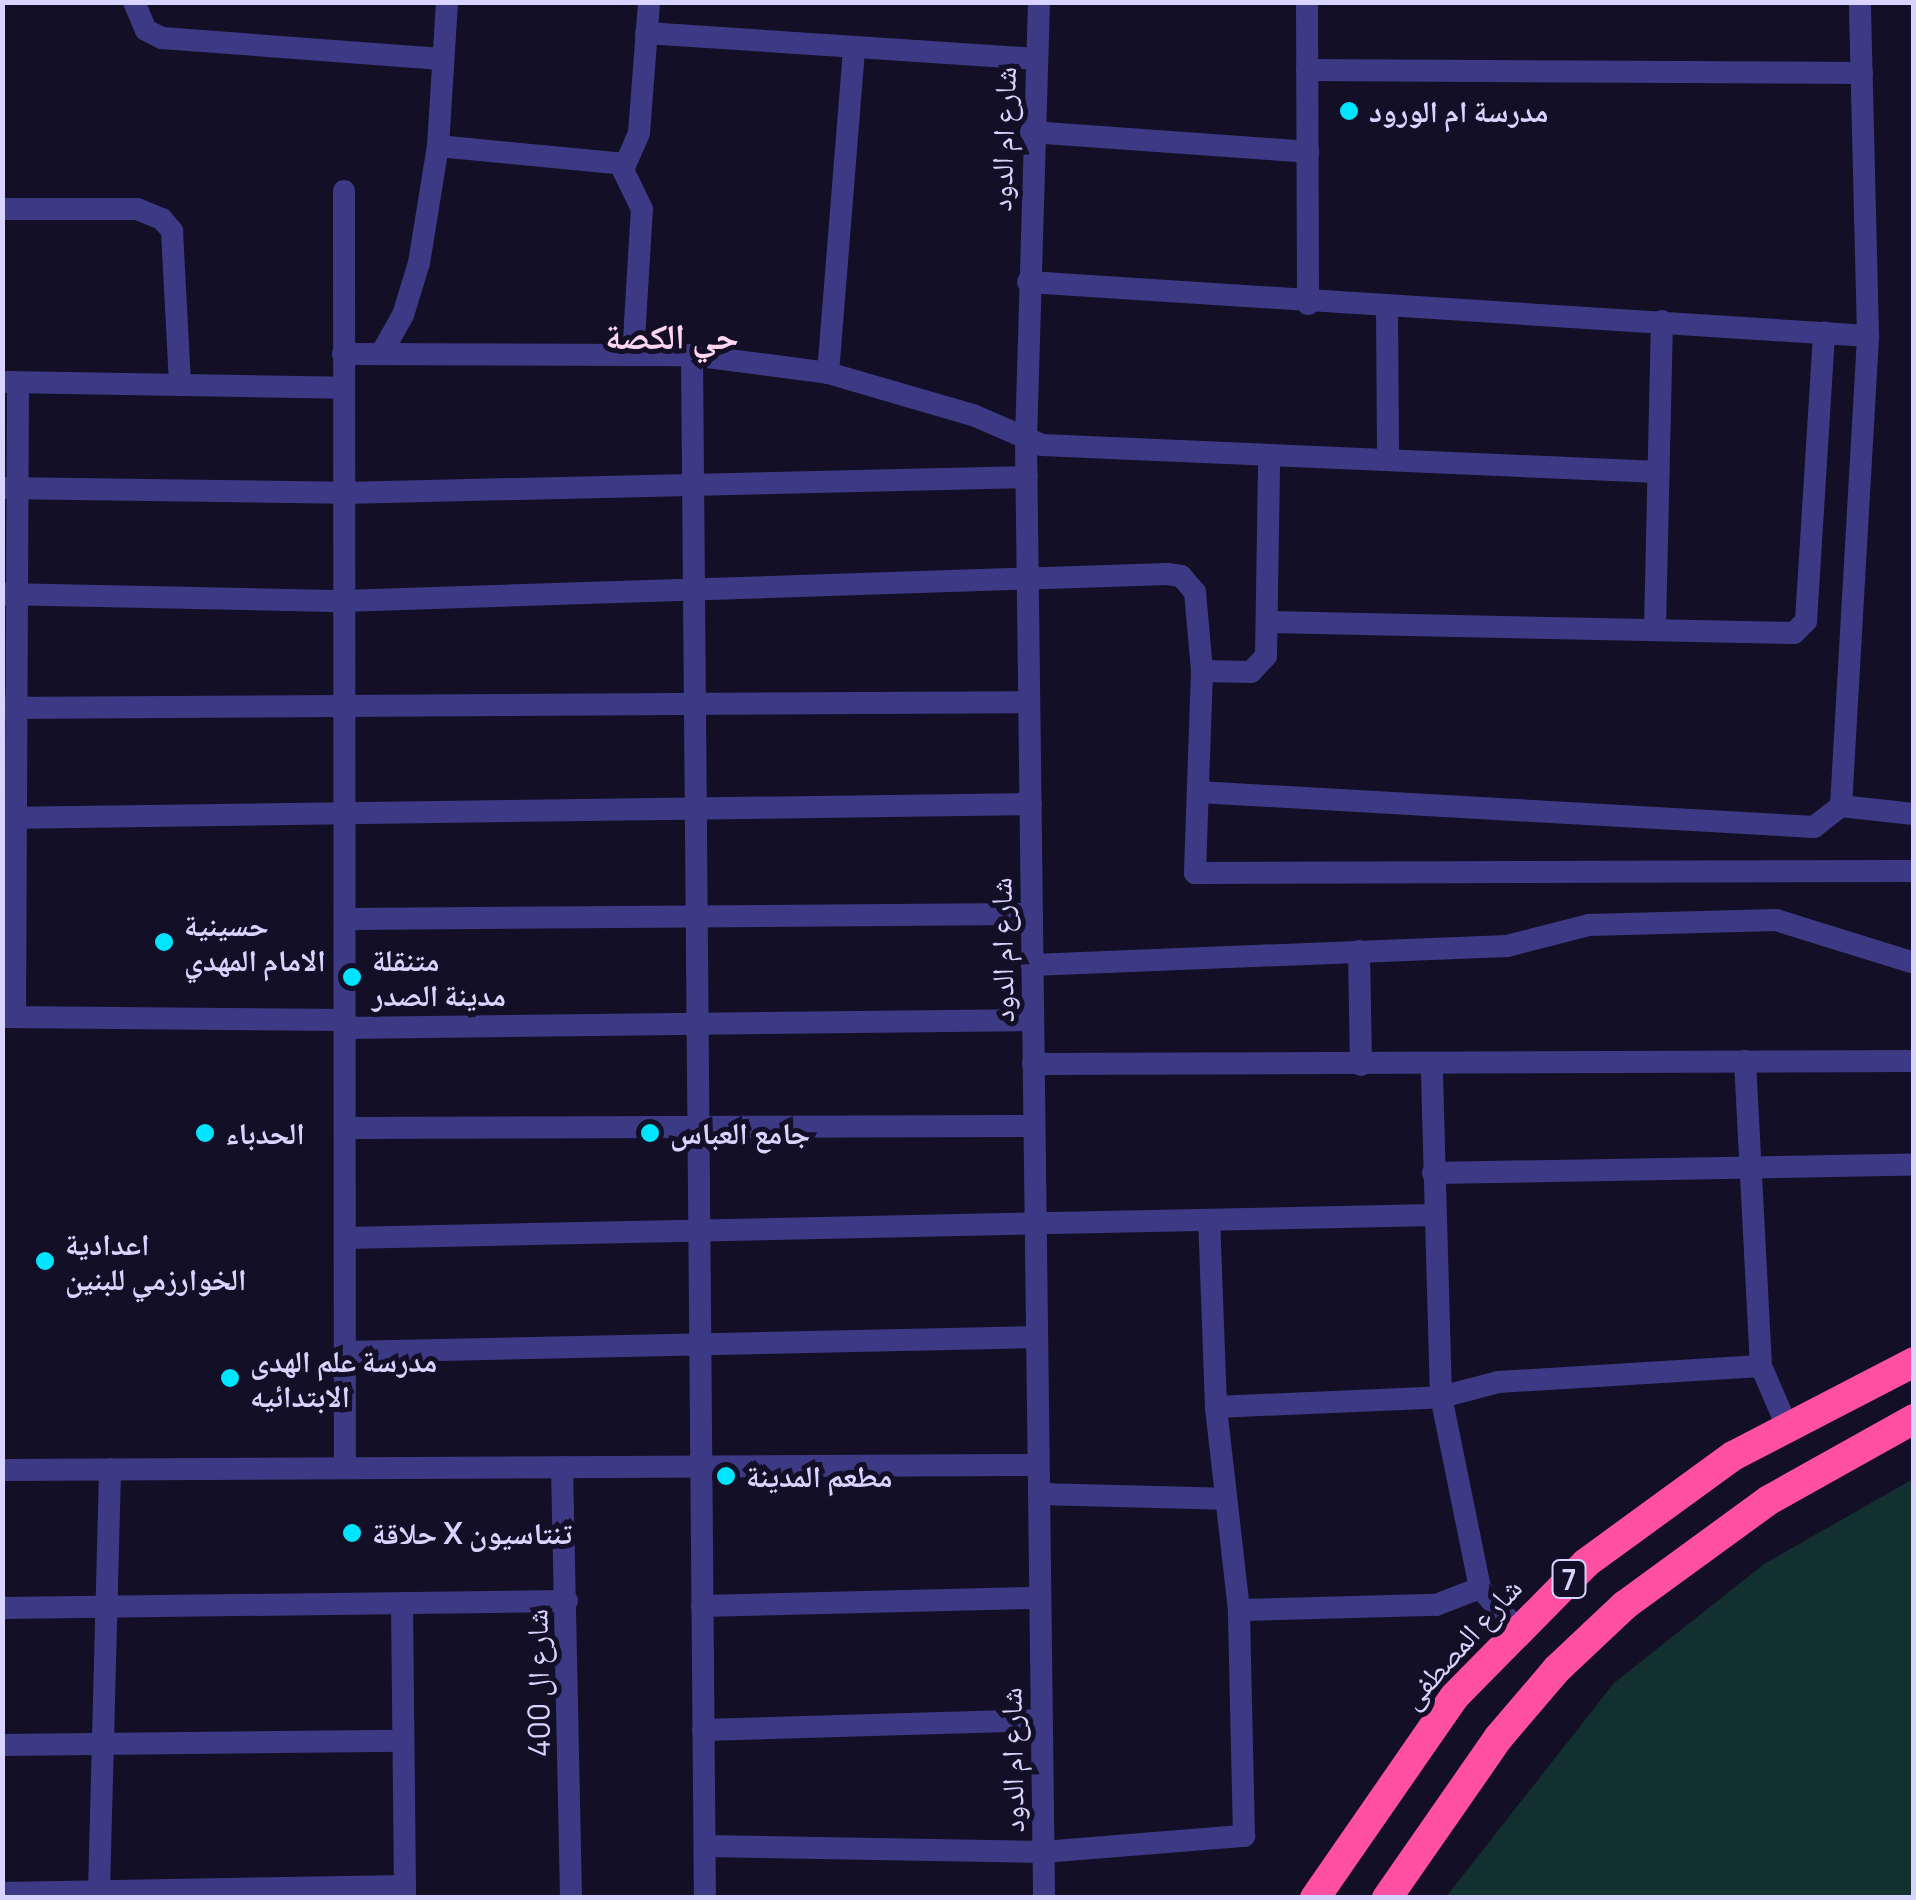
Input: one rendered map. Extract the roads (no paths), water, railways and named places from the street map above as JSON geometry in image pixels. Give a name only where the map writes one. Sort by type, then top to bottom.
[{"type":"highway","name":"شارع المصطفى","points":[[1315,1898],[1398,1769],[1517,1630],[1656,1508],[1786,1424],[1914,1362]]},
{"type":"highway","name":"7","points":[[1387,1898],[1499,1737],[1557,1669],[1625,1605],[1768,1500],[1914,1419]]},
{"type":"street","points":[[134,2],[146,30],[162,38],[441,59]]},
{"type":"street","points":[[381,354],[412,292],[438,146],[441,59],[448,2]]},
{"type":"street","points":[[632,355],[642,209],[625,164],[637,142],[649,2]]},
{"type":"street","name":"شارع ام الدود","points":[[1039,2],[1032,132],[1026,440],[1044,1898]]},
{"type":"street","points":[[1307,2],[1308,304]]},
{"type":"street","points":[[1841,806],[1868,336],[1860,2]]},
{"type":"street","points":[[646,33],[1036,60]]},
{"type":"street","points":[[828,373],[854,47]]},
{"type":"street","points":[[1307,70],[1862,73]]},
{"type":"street","points":[[1032,132],[1308,152]]},
{"type":"street","points":[[438,146],[625,164]]},
{"type":"street","points":[[344,192],[345,1468]]},
{"type":"street","points":[[2,209],[137,209],[162,219],[172,231],[180,385]]},
{"type":"street","points":[[1028,282],[1308,304],[1868,336]]},
{"type":"street","points":[[1387,307],[1388,460]]},
{"type":"street","points":[[1655,628],[1662,322]]},
{"type":"street","points":[[1266,622],[1786,634],[1804,626],[1824,333]]},
{"type":"street","points":[[343,354],[692,355],[828,373],[973,415],[1026,440],[1658,472]]},
{"type":"street","points":[[692,355],[705,1898]]},
{"type":"street","points":[[343,388],[10,382],[9,1017],[345,1024],[1033,1020]]},
{"type":"street","points":[[1202,672],[1256,669],[1266,656],[1269,455]]},
{"type":"street","points":[[10,488],[343,493],[1027,477]]},
{"type":"street","points":[[10,594],[343,601],[1028,577],[1181,576],[1195,592],[1202,672],[1195,873],[1914,871]]},
{"type":"street","points":[[10,708],[1029,702]]},
{"type":"street","points":[[1198,792],[1587,819],[1814,827],[1841,806],[1914,814]]},
{"type":"street","points":[[9,818],[344,818],[1030,804]]},
{"type":"street","points":[[345,919],[1032,914]]},
{"type":"street","points":[[1032,965],[1507,946],[1590,925],[1776,920],[1914,963]]},
{"type":"street","points":[[1360,950],[1362,1065]]},
{"type":"street","points":[[1034,1064],[1432,1066],[1914,1061]]},
{"type":"street","points":[[1745,1062],[1761,1366],[1786,1424]]},
{"type":"street","points":[[1432,1066],[1441,1397],[1480,1588],[1517,1630]]},
{"type":"street","points":[[345,1128],[1034,1126]]},
{"type":"street","points":[[1433,1173],[1914,1166]]},
{"type":"street","points":[[345,1238],[1434,1215]]},
{"type":"street","points":[[705,1846],[1043,1852],[1244,1836],[1240,1610],[1216,1407],[1209,1220]]},
{"type":"street","points":[[346,1352],[1037,1337]]},
{"type":"street","points":[[1216,1407],[1441,1397],[1498,1382],[1761,1366]]},
{"type":"street","points":[[2,1470],[1038,1465]]},
{"type":"street","name":"شارع ال 400","points":[[562,1467],[571,1898]]},
{"type":"street","points":[[99,1891],[110,1469]]},
{"type":"street","points":[[1039,1494],[1224,1499]]},
{"type":"street","points":[[1240,1610],[1436,1605],[1480,1588]]},
{"type":"street","points":[[702,1606],[1040,1598]]},
{"type":"street","points":[[2,1608],[566,1601]]},
{"type":"street","points":[[2,1892],[405,1892],[402,1603]]},
{"type":"street","points":[[703,1730],[1041,1720]]},
{"type":"street","points":[[2,1745],[404,1741]]},
{"type":"place","name":"مدرسة ام الورود","points":[[1349,111]]},
{"type":"place","name":"حسينية الامام المهدي","points":[[164,942]]},
{"type":"place","name":"متنقلة مدينة الصدر","points":[[352,977]]},
{"type":"place","name":"الحدباء","points":[[205,1133]]},
{"type":"place","name":"جامع العباس","points":[[650,1133]]},
{"type":"place","name":"اعدادية الخوارزمي للبنين","points":[[45,1261]]},
{"type":"place","name":"مدرسة علم الهدى الابتدائيه","points":[[230,1378]]},
{"type":"place","name":"مطعم المدينة","points":[[726,1476]]},
{"type":"place","name":"حلاقة X تنتاسيون","points":[[352,1533]]},
{"type":"district","name":"حي الكصة","points":[[672,336]]}]
